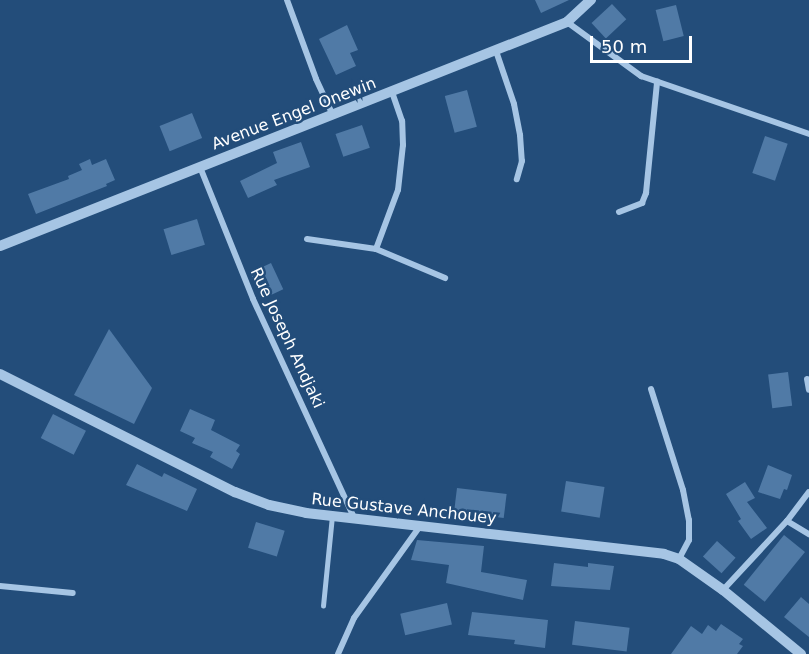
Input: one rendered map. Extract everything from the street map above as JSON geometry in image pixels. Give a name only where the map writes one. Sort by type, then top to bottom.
[{"type":"street","points":[[287,0],[333,115]]},
{"type":"street","name":"Avenue Engel Onewin","points":[[0,246],[567,22],[591,0]]},
{"type":"street","points":[[567,22],[641,76],[809,134]]},
{"type":"street","points":[[496,51],[514,104],[520,135],[522,161],[517,179]]},
{"type":"street","points":[[619,212],[642,203],[646,193],[657,82]]},
{"type":"street","points":[[376,249],[398,190],[403,145],[402,121],[392,92]]},
{"type":"street","name":"Rue Joseph Andjaki","points":[[200,167],[253,299],[354,518]]},
{"type":"street","points":[[307,239],[376,249],[446,278]]},
{"type":"street","name":"Rue Gustave Anchouey","points":[[0,374],[250,499],[290,510],[664,554],[679,559],[801,654]]},
{"type":"street","points":[[807,379],[809,390]]},
{"type":"street","points":[[651,389],[683,490],[689,520],[689,540],[679,559]]},
{"type":"street","points":[[723,591],[787,521],[809,492]]},
{"type":"street","points":[[787,521],[809,534]]},
{"type":"street","points":[[338,654],[354,618],[420,525]]},
{"type":"street","points":[[0,586],[74,593]]},
{"type":"lane","points":[[323,606],[332,516]]},
{"type":"building","points":[[535,0],[569,0],[541,13]]},
{"type":"building","points":[[612,4],[626,19],[606,38],[592,23]]},
{"type":"building","points":[[676,5],[684,36],[663,41],[656,10]]},
{"type":"building","points":[[347,25],[358,50],[350,53],[356,66],[336,75],[319,39]]},
{"type":"building","points":[[467,90],[477,127],[455,133],[445,96]]},
{"type":"building","points":[[192,113],[202,138],[170,151],[160,126]]},
{"type":"building","points":[[362,125],[370,148],[343,157],[336,134]]},
{"type":"building","points":[[765,136],[788,144],[775,181],[752,173]]},
{"type":"building","points":[[301,142],[310,167],[274,180],[277,185],[248,198],[240,181],[277,163],[273,152]]},
{"type":"building","points":[[90,159],[92,165],[106,159],[115,180],[106,184],[107,186],[36,214],[28,194],[69,179],[68,176],[82,170],[79,164]]},
{"type":"building","points":[[197,219],[205,245],[171,255],[164,229]]},
{"type":"building","points":[[271,263],[283,289],[262,299],[250,273]]},
{"type":"building","points":[[109,329],[152,388],[134,424],[74,395]]},
{"type":"building","points":[[788,372],[792,406],[772,408],[768,374]]},
{"type":"building","points":[[190,409],[215,420],[211,430],[240,445],[236,451],[240,454],[232,469],[210,457],[213,452],[192,443],[195,438],[180,431]]},
{"type":"building","points":[[53,414],[86,431],[74,455],[41,438]]},
{"type":"building","points":[[137,464],[162,477],[164,473],[197,489],[187,511],[126,485]]},
{"type":"building","points":[[768,465],[792,475],[787,490],[784,489],[780,499],[758,492]]},
{"type":"building","points":[[566,481],[605,487],[600,518],[561,512]]},
{"type":"building","points":[[745,482],[755,498],[747,502],[767,528],[751,539],[738,521],[741,519],[726,494]]},
{"type":"building","points":[[457,488],[507,494],[504,518],[454,512]]},
{"type":"building","points":[[256,522],[285,531],[277,557],[248,548]]},
{"type":"building","points":[[784,535],[805,552],[765,602],[744,585]]},
{"type":"building","points":[[417,540],[484,546],[481,572],[527,580],[523,600],[446,583],[449,565],[411,560]]},
{"type":"building","points":[[717,541],[736,558],[722,573],[703,557]]},
{"type":"building","points":[[554,563],[588,567],[588,563],[614,566],[610,590],[551,586]]},
{"type":"building","points":[[801,597],[809,604],[809,637],[784,617]]},
{"type":"building","points":[[447,603],[452,624],[405,635],[400,614]]},
{"type":"building","points":[[472,612],[548,620],[545,648],[514,644],[515,640],[468,635]]},
{"type":"building","points":[[575,621],[630,628],[627,652],[572,645]]},
{"type":"building","points":[[721,624],[743,639],[739,644],[743,646],[737,654],[671,654],[691,626],[702,634],[708,625],[716,631]]}]
